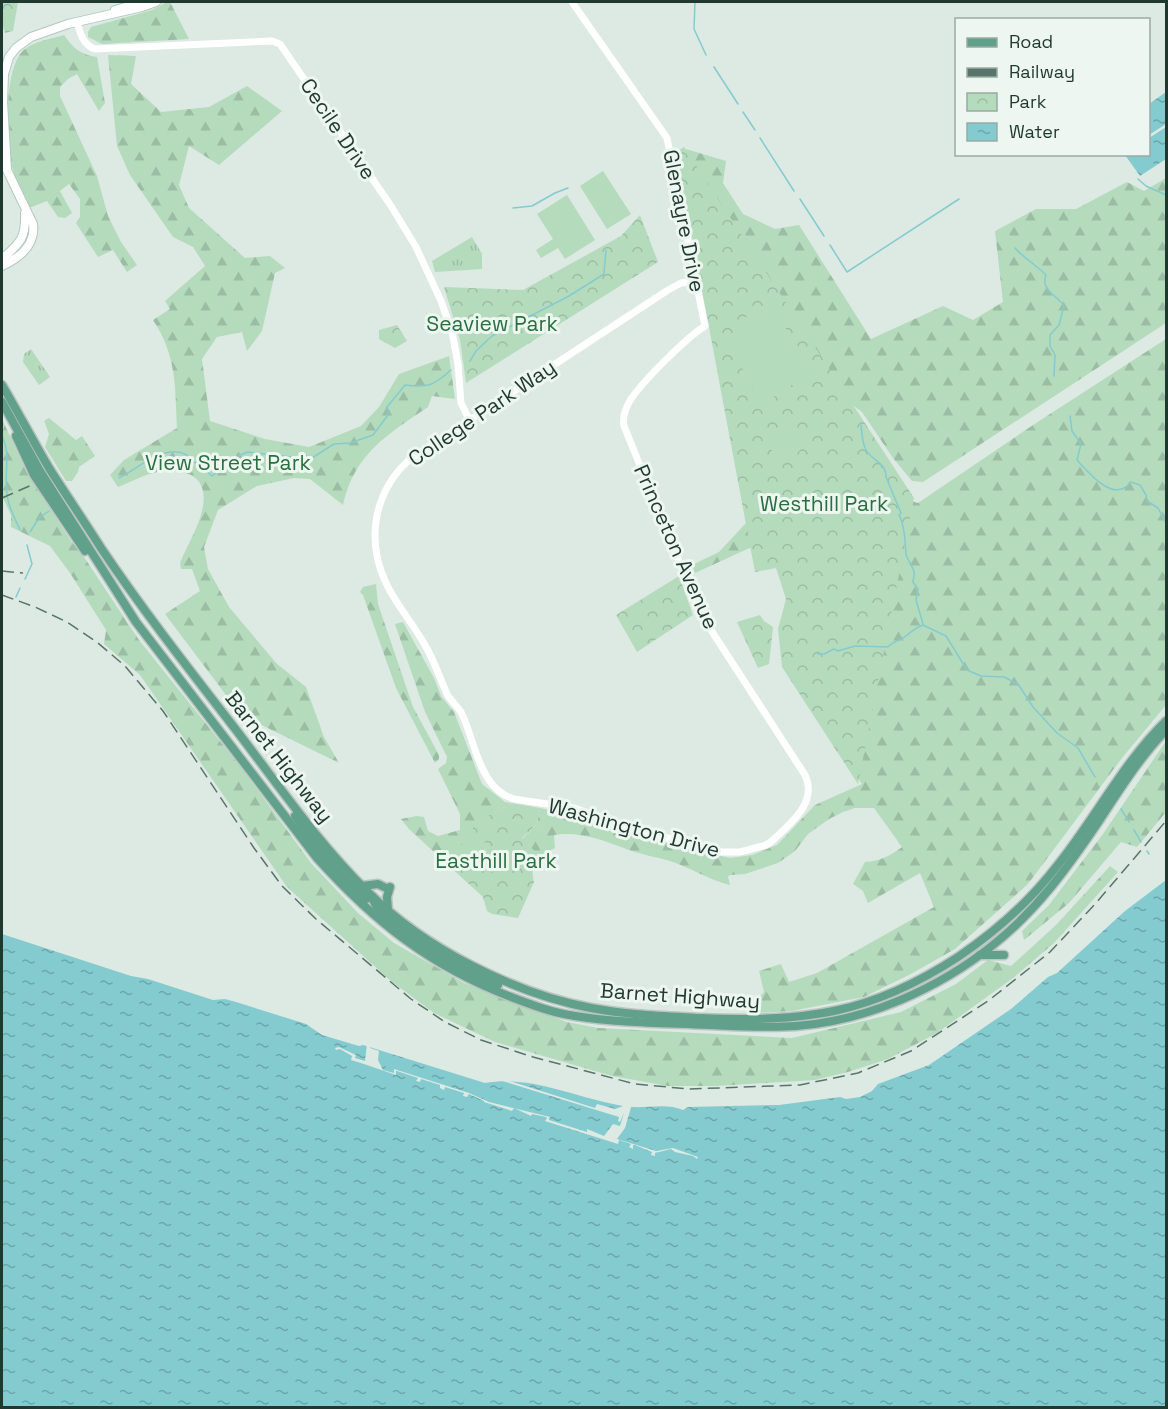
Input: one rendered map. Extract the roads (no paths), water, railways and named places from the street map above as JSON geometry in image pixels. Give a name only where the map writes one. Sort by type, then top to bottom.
[{"type":"main road","points":[[106,15],[143,2]]},
{"type":"main road","points":[[2,266],[25,250],[34,231],[33,224],[7,170],[2,100],[5,68],[12,52],[20,43],[31,37],[73,23],[125,12],[156,2]]},
{"type":"main road","points":[[2,62],[7,50],[21,36],[56,24],[73,23]]},
{"type":"main road","points":[[2,260],[21,241],[25,231],[25,211]]},
{"type":"main road","name":"Barnet Highway","points":[[2,386],[48,466],[127,586],[312,830],[362,886],[388,910],[442,948],[504,982],[561,1001],[608,1011],[657,1016],[769,1020],[798,1018],[849,1009],[905,987],[977,944],[1033,895],[1062,861],[1136,755],[1167,721]]},
{"type":"main road","name":"Barnet Highway","points":[[2,402],[112,586],[147,637],[317,858],[372,915],[423,954],[465,977],[532,1005],[576,1016],[635,1022],[769,1027],[824,1022],[868,1011],[915,993],[980,955],[1027,915],[1050,891],[1142,758],[1167,730]]},
{"type":"main road","name":"Barnet Highway","points":[[9,416],[22,452],[34,475],[61,518],[112,586]]},
{"type":"main road","points":[[85,542],[98,554],[323,854],[364,898],[369,900],[373,897],[374,904],[381,913],[446,959],[501,987],[585,1013],[589,1017]]},
{"type":"main road","points":[[362,886],[378,884],[388,887],[388,910]]},
{"type":"main road","points":[[905,987],[932,978],[987,944],[994,944],[996,936],[1022,912],[1033,895]]},
{"type":"main road","points":[[980,955],[1004,955]]},
{"type":"street","name":"Glenayre Drive","points":[[572,2],[667,138],[705,326],[669,358],[633,398],[622,418]]},
{"type":"street","name":"Cecile Drive","points":[[73,23],[86,43],[95,49],[266,41],[275,41],[280,44],[391,206],[416,247],[438,294],[452,332],[459,364],[461,403],[469,419]]},
{"type":"street","name":"College Park Way","points":[[455,704],[448,696],[440,673],[424,642],[387,586],[377,555],[375,531],[378,510],[385,490],[399,469],[423,449],[668,290],[681,283],[696,281]]},
{"type":"street","name":"Princeton Avenue","points":[[622,418],[643,476],[700,613],[805,775],[809,794]]},
{"type":"street","name":"Washington Drive","points":[[455,704],[486,777],[506,796],[525,802],[574,808],[648,833],[714,851],[736,853],[768,844],[804,806],[809,794]]},
{"type":"water","points":[[1166,92],[1166,124],[1150,134],[1150,103]]},
{"type":"water","points":[[1166,127],[1166,159],[1140,176],[1126,156],[1150,156],[1150,137]]},
{"type":"water","points":[[1166,880],[1166,1407],[2,1408],[2,934],[213,1000],[225,999],[236,1002],[306,1024],[322,1035],[359,1046],[363,1045],[485,1083],[522,1082],[614,1104],[632,1107],[671,1107],[683,1110],[688,1107],[779,1105],[840,1097],[846,1099],[860,1097],[872,1091],[878,1084],[929,1065],[1011,1009],[1048,977],[1057,973],[1125,911]]},
{"type":"waterway","points":[[695,2],[694,29],[706,55]]},
{"type":"waterway","points":[[714,67],[738,104]]},
{"type":"waterway","points":[[743,112],[755,130]]},
{"type":"waterway","points":[[760,138],[794,191]]},
{"type":"waterway","points":[[1138,179],[1146,186],[1166,195]]},
{"type":"waterway","points":[[513,208],[532,206],[568,188]]},
{"type":"waterway","points":[[800,199],[824,236]]},
{"type":"waterway","points":[[830,245],[847,272],[959,199]]},
{"type":"waterway","points":[[1015,248],[1046,275],[1045,285],[1064,306],[1059,325],[1050,335],[1050,346],[1055,355],[1054,376]]},
{"type":"waterway","points":[[470,361],[476,351],[492,336],[569,296],[604,274],[606,250]]},
{"type":"waterway","points":[[119,478],[152,458],[169,452],[187,455],[189,460],[198,464],[212,476],[240,455],[248,452],[291,457],[304,463],[334,444],[350,443],[373,435],[388,415],[387,407],[405,385],[431,384],[451,370]]},
{"type":"waterway","points":[[1070,416],[1072,431],[1081,444],[1077,460],[1102,485],[1117,490],[1131,482],[1140,485],[1147,501],[1158,508],[1166,523]]},
{"type":"waterway","points":[[861,425],[865,447],[884,468],[901,513],[899,515],[904,529],[906,554],[914,572],[913,582],[918,589],[916,600],[923,624]]},
{"type":"waterway","points":[[2,436],[7,457],[8,499],[20,530]]},
{"type":"waterway","points":[[30,532],[39,518],[49,511]]},
{"type":"waterway","points":[[25,579],[32,564],[27,545]]},
{"type":"waterway","points":[[16,597],[20,588]]},
{"type":"waterway","points":[[818,654],[855,646],[888,647],[923,625],[946,636],[967,670],[981,676],[1004,677],[1018,684],[1033,707],[1057,733],[1078,748],[1095,777]]},
{"type":"waterway","points":[[1121,809],[1129,822]]},
{"type":"waterway","points":[[1134,830],[1141,842]]},
{"type":"railway","points":[[2,498],[34,484]]},
{"type":"railway","points":[[2,571],[23,573]]},
{"type":"railway","points":[[2,595],[67,622],[98,643],[125,666],[163,711],[282,886],[316,919],[411,999],[445,1022],[481,1040],[533,1057],[635,1084],[689,1089],[800,1085],[858,1073],[911,1051],[988,1001],[1050,952],[1096,903],[1166,821]]},
{"type":"park label","name":"Seaview Park","points":[[492,324]]},
{"type":"park label","name":"View Street Park","points":[[228,463]]},
{"type":"park label","name":"Westhill Park","points":[[824,504]]},
{"type":"park label","name":"Easthill Park","points":[[496,861]]}]
